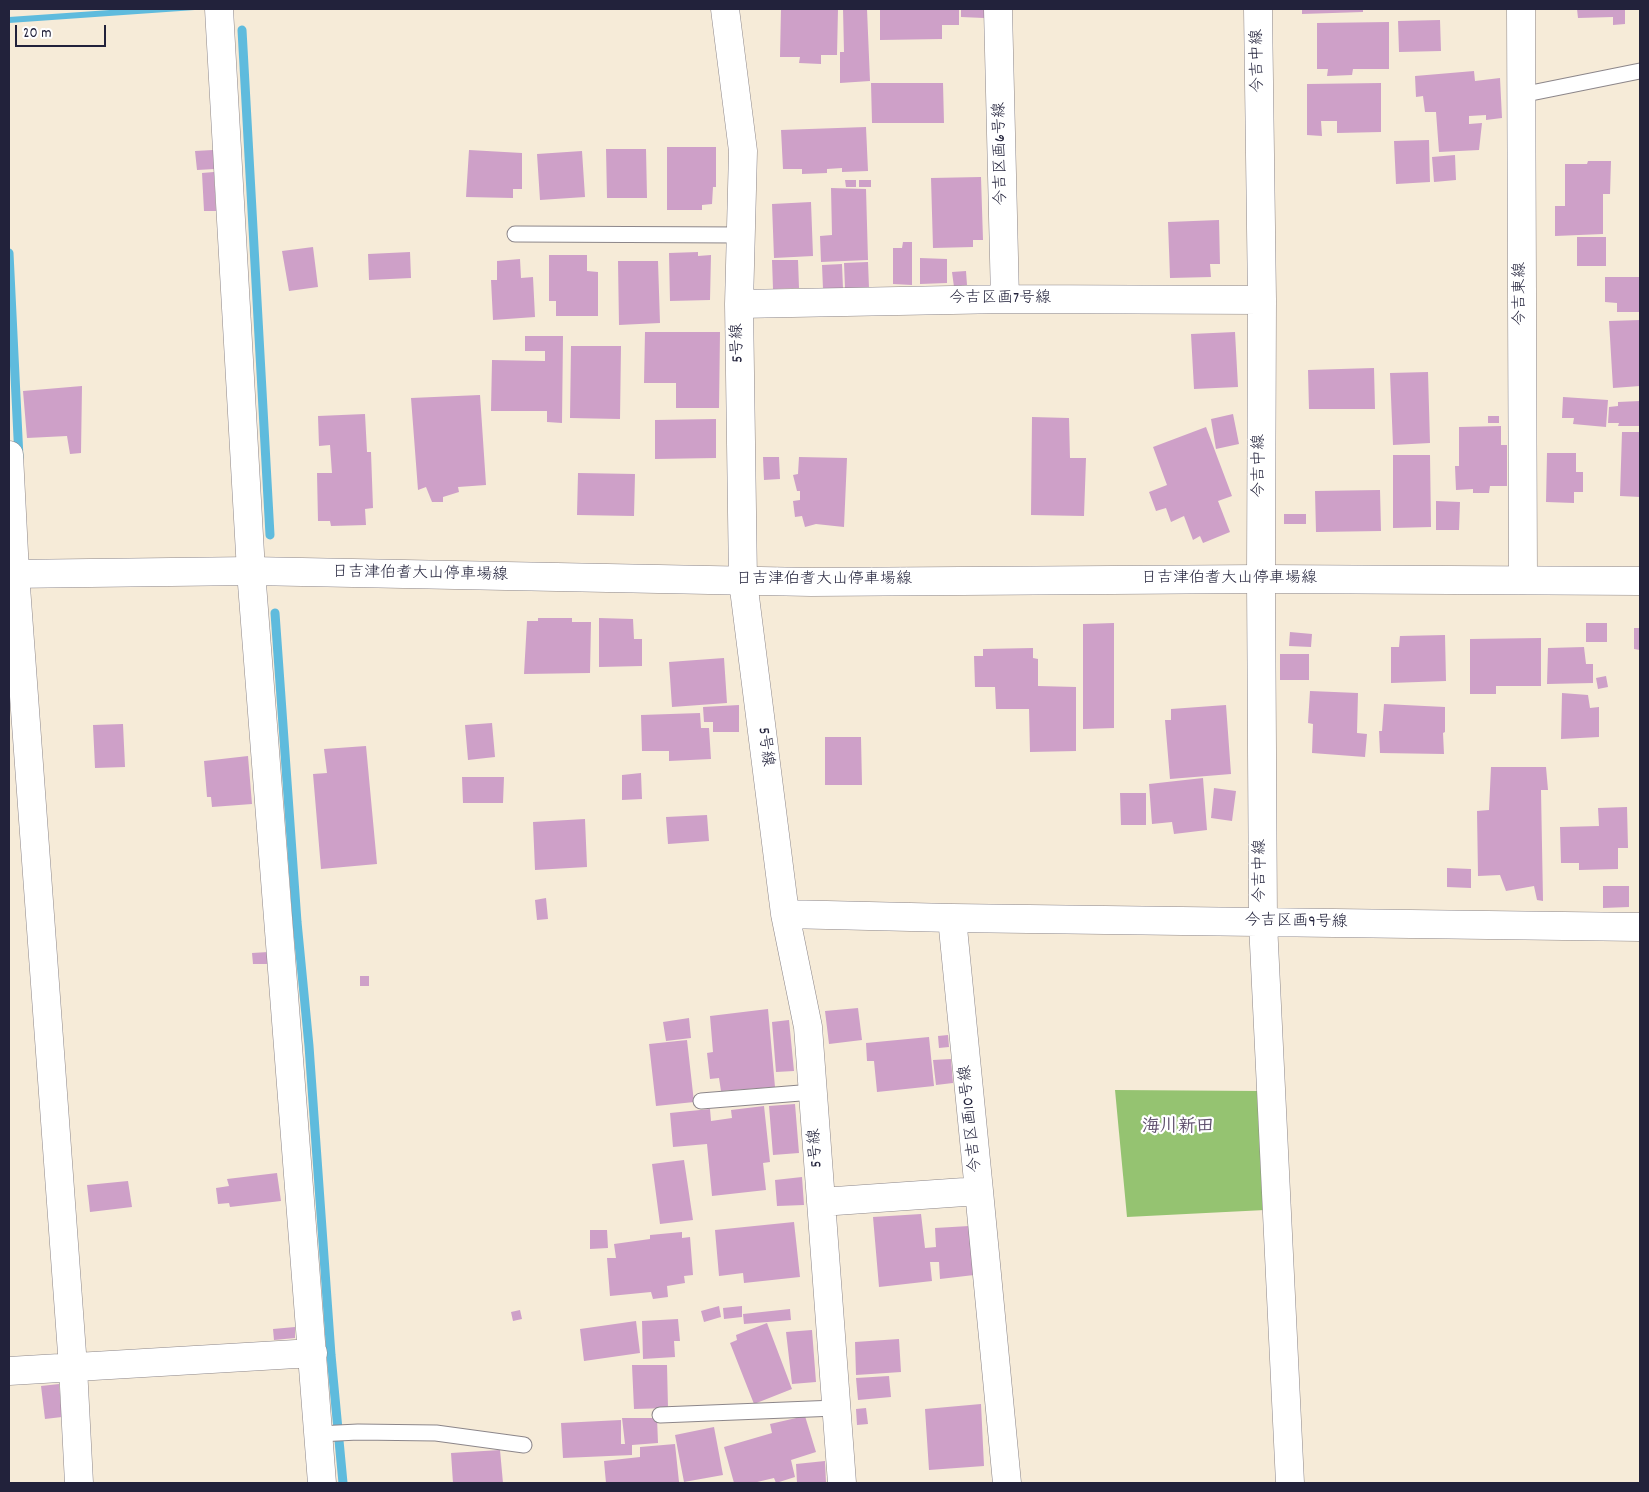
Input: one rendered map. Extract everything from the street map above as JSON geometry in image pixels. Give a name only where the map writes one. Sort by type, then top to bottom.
[{"type":"street","points":[[219,9],[251,571],[322,1483]]},
{"type":"street","name":"5号線","points":[[725,9],[743,151],[738,304],[743,581],[785,914],[808,1027],[842,1483]]},
{"type":"street","name":"今吉区画6号線","points":[[998,9],[1005,299]]},
{"type":"street","name":"今吉中線","points":[[1258,9],[1262,300],[1260,579],[1263,923],[1290,1483]]},
{"type":"street","name":"今吉東線","points":[[1521,9],[1523,580]]},
{"type":"street","name":"今吉区画7号線","points":[[738,304],[1005,299],[1262,300]]},
{"type":"street","points":[[9,455],[12,574],[73,1367],[79,1483]]},
{"type":"street","name":"日吉津伯耆大山停車場線","points":[[12,574],[251,571],[743,581],[1640,580]]},
{"type":"street","name":"今吉区画9号線","points":[[785,914],[1263,923],[1640,927]]},
{"type":"street","name":"今吉区画10号線","points":[[821,1202],[980,1190],[952,918]]},
{"type":"street","points":[[980,1190],[1007,1483]]},
{"type":"street","points":[[9,1371],[312,1353]]},
{"type":"lane","points":[[1521,95],[1640,71]]},
{"type":"lane","points":[[515,234],[740,235]]},
{"type":"lane","points":[[700,1102],[813,1092]]},
{"type":"lane","points":[[660,1415],[836,1408]]},
{"type":"lane","points":[[318,1434],[358,1432],[436,1433],[524,1445]]},
{"type":"green space","points":[[1115,1090],[1259,1091],[1265,1210],[1127,1217]]},
{"type":"water","points":[[124,9],[209,9],[9,23],[9,17]]},
{"type":"building","points":[[781,9],[838,9],[837,55],[821,55],[821,64],[799,63],[800,57],[780,57]]},
{"type":"building","points":[[843,9],[867,9],[870,81],[840,83],[840,52],[844,52]]},
{"type":"building","points":[[880,9],[959,9],[959,25],[942,25],[942,39],[880,40]]},
{"type":"building","points":[[961,9],[984,9],[984,18],[961,17]]},
{"type":"building","points":[[1302,9],[1363,9],[1363,12],[1302,14]]},
{"type":"building","points":[[1577,9],[1625,9],[1625,24],[1613,25],[1613,17],[1578,18]]},
{"type":"building","points":[[1440,20],[1441,51],[1399,52],[1398,21]]},
{"type":"building","points":[[1389,22],[1389,69],[1353,69],[1352,75],[1327,76],[1328,69],[1317,69],[1317,23]]},
{"type":"building","points":[[1474,71],[1475,81],[1500,78],[1502,118],[1486,120],[1486,115],[1469,116],[1469,124],[1482,123],[1479,150],[1439,152],[1436,112],[1425,112],[1423,96],[1416,97],[1415,76]]},
{"type":"building","points":[[871,83],[943,83],[944,123],[872,123]]},
{"type":"building","points":[[1381,83],[1381,132],[1337,133],[1337,121],[1321,121],[1322,136],[1307,135],[1307,84]]},
{"type":"building","points":[[866,127],[868,171],[842,172],[842,168],[827,169],[827,173],[802,174],[802,169],[783,169],[781,130]]},
{"type":"building","points":[[1429,140],[1430,182],[1396,184],[1394,141]]},
{"type":"building","points":[[667,147],[716,147],[716,187],[713,187],[712,204],[702,205],[702,210],[667,210]]},
{"type":"building","points":[[606,149],[646,149],[647,198],[607,198]]},
{"type":"building","points":[[213,150],[215,169],[197,170],[195,151]]},
{"type":"building","points":[[469,150],[522,153],[522,189],[513,189],[513,198],[466,197]]},
{"type":"building","points":[[582,151],[585,197],[540,200],[537,154]]},
{"type":"building","points":[[1455,155],[1456,180],[1434,182],[1432,157]]},
{"type":"building","points":[[1588,161],[1611,161],[1610,194],[1603,194],[1603,234],[1555,236],[1555,206],[1565,206],[1565,164],[1587,164]]},
{"type":"building","points":[[214,172],[216,211],[204,211],[202,173]]},
{"type":"building","points":[[981,177],[983,240],[973,240],[973,247],[933,248],[931,178]]},
{"type":"building","points":[[845,180],[856,180],[856,187],[846,187]]},
{"type":"building","points":[[859,180],[871,180],[871,187],[859,187]]},
{"type":"building","points":[[831,188],[866,189],[868,260],[821,262],[820,236],[832,235]]},
{"type":"building","points":[[811,202],[813,256],[774,258],[772,204]]},
{"type":"building","points":[[1219,220],[1220,264],[1210,264],[1211,277],[1170,278],[1168,222]]},
{"type":"building","points":[[1577,237],[1606,237],[1606,266],[1577,266]]},
{"type":"building","points":[[903,242],[912,242],[912,285],[893,284],[893,248],[902,248]]},
{"type":"building","points":[[313,247],[318,287],[289,291],[282,251]]},
{"type":"building","points":[[410,252],[411,278],[369,280],[368,254]]},
{"type":"building","points":[[698,252],[698,256],[711,255],[710,300],[670,301],[669,253]]},
{"type":"building","points":[[549,255],[587,255],[587,271],[598,272],[598,316],[556,316],[556,301],[549,301]]},
{"type":"building","points":[[920,258],[947,259],[947,283],[920,284]]},
{"type":"building","points":[[520,259],[521,278],[533,277],[535,317],[493,320],[491,280],[497,280],[497,261]]},
{"type":"building","points":[[772,260],[798,260],[799,288],[773,289]]},
{"type":"building","points":[[618,261],[658,261],[660,323],[619,325]]},
{"type":"building","points":[[868,262],[869,288],[845,288],[844,263]]},
{"type":"building","points":[[842,264],[843,289],[823,289],[822,265]]},
{"type":"building","points":[[966,271],[967,285],[954,287],[952,272]]},
{"type":"building","points":[[1605,277],[1640,277],[1640,312],[1617,312],[1617,303],[1605,302]]},
{"type":"building","points":[[1640,320],[1640,386],[1613,388],[1609,321]]},
{"type":"building","points":[[645,332],[720,332],[719,408],[676,408],[676,383],[644,383]]},
{"type":"building","points":[[1235,332],[1238,387],[1194,389],[1191,334]]},
{"type":"building","points":[[525,336],[563,336],[562,423],[547,422],[547,411],[491,411],[492,360],[545,361],[545,351],[525,351]]},
{"type":"building","points":[[571,346],[621,346],[620,419],[570,418]]},
{"type":"building","points":[[1374,368],[1375,409],[1309,409],[1308,370]]},
{"type":"building","points":[[1428,372],[1430,443],[1393,445],[1390,373]]},
{"type":"building","points":[[82,386],[81,453],[70,454],[67,436],[27,438],[23,391]]},
{"type":"building","points":[[480,395],[486,485],[458,487],[459,492],[443,497],[443,502],[432,502],[426,487],[418,490],[411,398]]},
{"type":"building","points":[[1563,397],[1608,400],[1606,427],[1573,424],[1574,418],[1562,418]]},
{"type":"building","points":[[1640,401],[1640,426],[1618,426],[1619,423],[1608,423],[1609,407],[1618,406],[1618,402]]},
{"type":"building","points":[[365,414],[367,452],[371,452],[373,508],[365,509],[366,525],[331,526],[330,521],[318,521],[317,473],[332,473],[330,445],[319,446],[318,416]]},
{"type":"building","points":[[1233,414],[1239,444],[1216,449],[1211,419]]},
{"type":"building","points":[[1488,416],[1499,416],[1499,423],[1488,423]]},
{"type":"building","points":[[1032,417],[1069,418],[1070,458],[1086,458],[1084,516],[1031,515]]},
{"type":"building","points":[[716,419],[716,458],[655,459],[655,420]]},
{"type":"building","points":[[1501,426],[1501,445],[1507,445],[1507,486],[1490,486],[1489,493],[1473,493],[1473,489],[1456,490],[1455,466],[1459,466],[1459,427]]},
{"type":"building","points":[[1206,427],[1232,496],[1218,501],[1230,532],[1203,543],[1200,536],[1193,540],[1184,516],[1171,522],[1166,508],[1156,511],[1149,492],[1167,485],[1153,447]]},
{"type":"building","points":[[1622,432],[1640,432],[1640,497],[1620,496]]},
{"type":"building","points":[[1547,453],[1576,453],[1576,472],[1583,472],[1583,492],[1574,492],[1574,503],[1546,502]]},
{"type":"building","points":[[1393,455],[1430,455],[1431,527],[1393,528]]},
{"type":"building","points":[[763,457],[779,457],[780,479],[764,480]]},
{"type":"building","points":[[799,457],[847,458],[844,527],[816,524],[805,527],[802,516],[795,517],[793,501],[800,500],[800,491],[797,491],[793,475],[798,474]]},
{"type":"building","points":[[578,473],[635,474],[634,516],[577,515]]},
{"type":"building","points":[[1380,490],[1381,531],[1316,532],[1315,491]]},
{"type":"building","points":[[1436,501],[1460,502],[1459,530],[1436,530]]},
{"type":"building","points":[[1284,514],[1306,514],[1306,524],[1284,524]]},
{"type":"building","points":[[538,618],[572,618],[572,622],[591,622],[590,673],[524,674],[527,621],[538,621]]},
{"type":"building","points":[[599,618],[633,619],[634,639],[642,639],[642,666],[599,667]]},
{"type":"building","points":[[1114,623],[1114,728],[1083,729],[1083,624]]},
{"type":"building","points":[[1586,623],[1607,623],[1607,642],[1586,642]]},
{"type":"building","points":[[1634,628],[1640,628],[1640,650],[1634,649]]},
{"type":"building","points":[[1290,632],[1312,634],[1311,647],[1289,646]]},
{"type":"building","points":[[1445,635],[1446,681],[1391,683],[1391,647],[1399,647],[1400,636]]},
{"type":"building","points":[[1541,638],[1541,686],[1496,686],[1496,694],[1470,694],[1470,639]]},
{"type":"building","points":[[1584,647],[1586,664],[1593,664],[1593,683],[1547,684],[1548,648]]},
{"type":"building","points":[[1033,648],[1033,658],[1038,659],[1038,686],[1076,687],[1076,751],[1030,752],[1029,709],[996,709],[995,687],[975,687],[974,656],[983,656],[983,649]]},
{"type":"building","points":[[1280,654],[1309,654],[1309,680],[1280,680]]},
{"type":"building","points":[[724,658],[727,703],[672,707],[669,662]]},
{"type":"building","points":[[1606,676],[1608,687],[1598,689],[1596,678]]},
{"type":"building","points":[[1310,691],[1358,693],[1357,733],[1367,734],[1365,757],[1312,753],[1313,724],[1308,723]]},
{"type":"building","points":[[1562,693],[1588,695],[1590,708],[1599,707],[1599,737],[1561,739]]},
{"type":"building","points":[[1384,704],[1445,707],[1444,754],[1380,753],[1379,731],[1382,731]]},
{"type":"building","points":[[739,705],[739,732],[713,732],[713,722],[704,722],[703,707]]},
{"type":"building","points":[[1226,705],[1231,774],[1170,779],[1165,720],[1171,720],[1171,709]]},
{"type":"building","points":[[700,713],[701,728],[709,728],[711,759],[669,761],[669,751],[642,751],[641,715]]},
{"type":"building","points":[[492,723],[495,757],[468,760],[465,725]]},
{"type":"building","points":[[123,724],[125,767],[95,768],[93,725]]},
{"type":"building","points":[[825,737],[861,737],[862,785],[825,785]]},
{"type":"building","points":[[366,746],[377,864],[321,869],[313,774],[327,773],[324,749]]},
{"type":"building","points":[[248,756],[252,804],[212,807],[211,797],[207,797],[204,761]]},
{"type":"building","points":[[1491,767],[1546,767],[1548,790],[1541,790],[1543,901],[1537,900],[1534,886],[1506,891],[1500,875],[1478,876],[1477,811],[1489,810]]},
{"type":"building","points":[[641,773],[642,799],[622,800],[622,775]]},
{"type":"building","points":[[462,777],[504,777],[503,803],[463,803]]},
{"type":"building","points":[[1203,778],[1207,830],[1174,834],[1172,822],[1152,824],[1149,784]]},
{"type":"building","points":[[1214,788],[1236,791],[1232,821],[1211,818]]},
{"type":"building","points":[[1120,793],[1146,793],[1146,825],[1121,825]]},
{"type":"building","points":[[1627,807],[1628,848],[1618,848],[1618,869],[1579,870],[1579,863],[1561,863],[1560,827],[1599,826],[1598,808]]},
{"type":"building","points":[[707,815],[709,841],[668,844],[666,817]]},
{"type":"building","points":[[585,819],[587,867],[535,870],[533,822]]},
{"type":"building","points":[[1447,868],[1471,869],[1471,888],[1447,887]]},
{"type":"building","points":[[1603,886],[1629,886],[1629,907],[1603,908]]},
{"type":"building","points":[[546,898],[548,919],[537,920],[535,900]]},
{"type":"building","points":[[268,952],[269,964],[253,964],[252,953]]},
{"type":"building","points":[[360,976],[369,976],[369,986],[360,986]]},
{"type":"building","points":[[858,1008],[862,1040],[829,1044],[825,1011]]},
{"type":"building","points":[[768,1009],[775,1087],[721,1091],[719,1078],[710,1079],[707,1053],[713,1052],[710,1016]]},
{"type":"building","points":[[689,1018],[691,1038],[666,1041],[663,1022]]},
{"type":"building","points":[[789,1020],[794,1071],[776,1072],[772,1022]]},
{"type":"building","points":[[948,1035],[949,1047],[939,1048],[938,1036]]},
{"type":"building","points":[[929,1037],[934,1086],[877,1092],[874,1061],[867,1061],[866,1043]]},
{"type":"building","points":[[687,1040],[694,1102],[656,1106],[649,1044]]},
{"type":"building","points":[[951,1059],[953,1083],[936,1085],[933,1060]]},
{"type":"building","points":[[795,1104],[799,1153],[773,1155],[769,1106]]},
{"type":"building","points":[[764,1106],[770,1162],[763,1163],[766,1190],[712,1196],[707,1144],[673,1147],[670,1113],[710,1109],[711,1121],[732,1118],[731,1110]]},
{"type":"building","points":[[684,1160],[693,1220],[660,1224],[652,1164]]},
{"type":"building","points":[[277,1173],[281,1201],[230,1207],[229,1203],[218,1204],[216,1188],[229,1186],[227,1179]]},
{"type":"building","points":[[802,1177],[804,1205],[777,1206],[775,1180]]},
{"type":"building","points":[[128,1181],[132,1207],[90,1212],[87,1185]]},
{"type":"building","points":[[921,1214],[925,1248],[936,1247],[935,1228],[969,1226],[974,1275],[940,1279],[939,1262],[930,1262],[932,1281],[879,1287],[873,1217]]},
{"type":"building","points":[[794,1222],[800,1277],[744,1283],[743,1273],[719,1276],[715,1230]]},
{"type":"building","points":[[590,1230],[607,1230],[608,1248],[590,1249]]},
{"type":"building","points":[[682,1232],[682,1238],[690,1237],[693,1275],[684,1276],[685,1283],[667,1286],[668,1297],[653,1299],[651,1292],[610,1296],[607,1258],[616,1258],[614,1244],[650,1239],[650,1235]]},
{"type":"building","points":[[719,1306],[721,1317],[704,1322],[701,1311]]},
{"type":"building","points":[[742,1306],[742,1317],[724,1319],[723,1308]]},
{"type":"building","points":[[790,1309],[791,1320],[744,1324],[743,1314]]},
{"type":"building","points":[[520,1310],[522,1319],[513,1321],[511,1312]]},
{"type":"building","points":[[678,1319],[680,1341],[674,1341],[675,1357],[643,1359],[642,1321]]},
{"type":"building","points":[[636,1321],[640,1353],[584,1361],[580,1329]]},
{"type":"building","points":[[767,1323],[792,1389],[754,1404],[730,1343],[737,1340],[736,1335]]},
{"type":"building","points":[[295,1327],[295,1338],[274,1340],[273,1329]]},
{"type":"building","points":[[812,1330],[816,1382],[792,1384],[786,1332]]},
{"type":"building","points":[[899,1339],[901,1372],[856,1375],[855,1342]]},
{"type":"building","points":[[632,1365],[667,1365],[668,1408],[634,1409]]},
{"type":"building","points":[[889,1376],[891,1397],[858,1400],[856,1378]]},
{"type":"building","points":[[59,1384],[62,1417],[45,1419],[41,1386]]},
{"type":"building","points":[[981,1404],[984,1466],[929,1470],[925,1409]]},
{"type":"building","points":[[866,1408],[868,1424],[857,1425],[856,1409]]},
{"type":"building","points":[[805,1416],[816,1452],[791,1460],[795,1477],[776,1483],[774,1478],[753,1483],[734,1483],[724,1447],[772,1433],[770,1424]]},
{"type":"building","points":[[622,1418],[657,1418],[658,1443],[632,1445],[632,1455],[563,1458],[561,1423],[621,1420],[621,1444],[625,1444]]},
{"type":"building","points":[[714,1427],[723,1475],[684,1482],[675,1435]]},
{"type":"building","points":[[675,1444],[679,1482],[606,1483],[604,1461],[640,1457],[640,1447]]},
{"type":"building","points":[[500,1450],[503,1483],[453,1483],[451,1453]]},
{"type":"building","points":[[825,1461],[826,1483],[797,1483],[796,1464]]},
{"type":"waterway","points":[[242,30],[270,535]]},
{"type":"waterway","points":[[9,253],[19,458]]},
{"type":"waterway","points":[[275,613],[297,922],[309,1046],[331,1355],[343,1483]]},
{"type":"district","name":"海川新田","points":[[1178,1129]]}]
